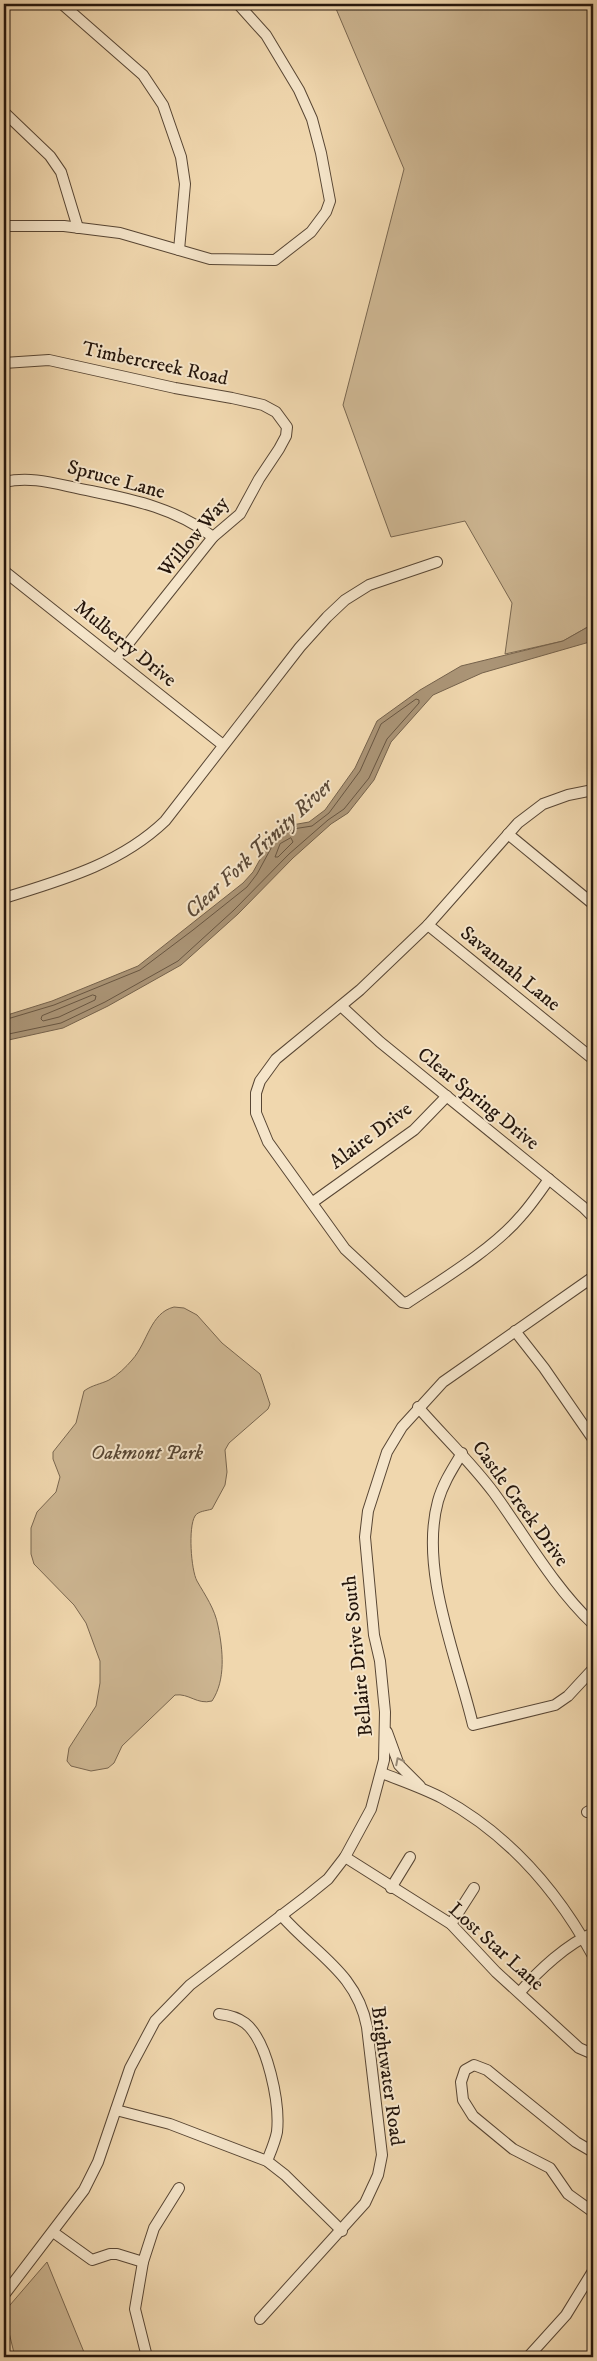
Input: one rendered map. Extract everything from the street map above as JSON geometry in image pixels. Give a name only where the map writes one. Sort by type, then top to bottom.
[{"type":"street","points":[[62,4],[143,76],[163,105],[181,157],[186,184],[179,250]]},
{"type":"street","points":[[4,226],[78,228],[120,233],[210,260],[275,260],[311,232],[326,212],[330,201],[321,153],[312,119],[299,90],[266,36],[238,4]]},
{"type":"street","points":[[4,112],[50,156],[61,172],[78,228]]},
{"type":"street","name":"Timbercreek Road","points":[[4,363],[49,360],[248,401],[263,405],[276,412],[286,430]]},
{"type":"street","name":"Willow Way","points":[[116,659],[213,537],[240,514],[259,478],[279,449],[286,436],[286,430]]},
{"type":"street","name":"Spruce Lane","points":[[4,482],[27,478],[138,501],[183,517],[213,537]]},
{"type":"street","points":[[4,898],[58,882],[127,852],[165,821],[300,647],[345,600],[369,585],[437,562]]},
{"type":"street","name":"Mulberry Drive","points":[[4,571],[223,745]]},
{"type":"street","points":[[549,1179],[521,1217],[507,1230],[407,1303],[399,1300],[345,1249],[268,1142],[256,1112],[256,1093],[260,1081],[276,1059],[341,1006],[428,925],[508,834],[530,812],[543,804],[568,794],[593,790]]},
{"type":"street","points":[[508,834],[593,904]]},
{"type":"street","name":"Savannah Lane","points":[[428,925],[593,1059]]},
{"type":"street","name":"Clear Spring Drive","points":[[341,1006],[380,1042],[549,1179],[593,1218]]},
{"type":"street","name":"Alaire Drive","points":[[313,1202],[414,1130],[447,1096]]},
{"type":"street","name":"Bellaire Drive South","points":[[4,2295],[84,2190],[98,2162],[136,2054],[155,2021],[165,2008],[190,1984],[328,1879],[344,1857],[371,1809],[382,1772],[385,1726],[380,1661],[374,1635],[366,1549],[368,1511],[377,1476],[387,1452],[418,1407],[443,1382],[593,1277]]},
{"type":"street","points":[[515,1331],[544,1368],[593,1439]]},
{"type":"street","name":"Castle Creek Drive","points":[[418,1407],[462,1453],[493,1492],[566,1596],[593,1624]]},
{"type":"street","points":[[462,1453],[448,1476],[438,1501],[433,1535],[433,1557],[440,1601],[473,1725],[555,1705],[568,1696],[593,1669]]},
{"type":"street","points":[[385,1726],[399,1765],[423,1789]]},
{"type":"street","points":[[382,1772],[423,1789],[485,1824],[503,1840],[550,1890],[583,1937],[593,1956]]},
{"type":"street","points":[[390,1888],[410,1856]]},
{"type":"street","name":"Lost Star Lane","points":[[344,1857],[390,1888],[451,1924],[496,1972],[520,1992],[578,2048],[593,2054]]},
{"type":"street","points":[[451,1924],[474,1888]]},
{"type":"street","name":"Brightwater Road","points":[[260,2319],[342,2231],[370,2194],[380,2165],[382,2144],[367,2027],[362,2007],[348,1980],[334,1965],[300,1937],[281,1915]]},
{"type":"street","points":[[520,1992],[540,1970],[583,1937],[593,1933]]},
{"type":"street","points":[[219,2014],[232,2016],[246,2023],[268,2063],[277,2123],[274,2143],[267,2161]]},
{"type":"street","points":[[593,2152],[576,2142],[487,2070],[474,2065],[465,2070],[461,2082],[463,2100],[468,2112],[513,2150],[550,2168],[568,2194],[593,2212]]},
{"type":"street","points":[[116,2110],[170,2124],[267,2161],[285,2175],[342,2231]]},
{"type":"street","points":[[147,2357],[135,2309],[143,2262],[154,2228],[179,2188]]},
{"type":"street","points":[[53,2232],[92,2260],[117,2254],[143,2262]]},
{"type":"street","points":[[534,2356],[566,2315],[593,2271]]},
{"type":"green space","points":[[334,4],[593,4],[593,624],[563,641],[505,654],[512,603],[465,521],[391,537],[343,405],[404,169]]},
{"type":"green space","name":"Oakmont Park","points":[[174,1307],[184,1308],[197,1315],[222,1343],[260,1374],[270,1404],[268,1409],[229,1443],[225,1450],[227,1472],[225,1485],[212,1509],[198,1513],[193,1522],[191,1548],[193,1568],[197,1581],[215,1614],[218,1626],[222,1665],[220,1684],[212,1701],[207,1702],[175,1695],[122,1746],[114,1763],[108,1768],[91,1771],[71,1766],[67,1761],[69,1748],[96,1706],[100,1683],[100,1661],[86,1623],[74,1605],[34,1564],[31,1554],[31,1528],[37,1512],[56,1492],[60,1477],[53,1459],[53,1452],[76,1423],[84,1391],[109,1380],[122,1371],[137,1353],[154,1322],[166,1310]]},
{"type":"green space","points":[[47,2262],[86,2357],[15,2357],[4,2312]]},
{"type":"water","points":[[593,624],[593,641],[482,673],[433,695],[391,742],[374,780],[348,813],[331,824],[293,858],[238,914],[181,965],[108,1006],[63,1028],[4,1041],[4,1016],[52,1001],[138,966],[243,883],[253,872],[273,836],[292,825],[309,822],[325,810],[355,768],[377,721],[420,690],[461,666],[563,641]]},
{"type":"water label","name":"Clear Fork Trinity River","points":[[259,849]]}]
